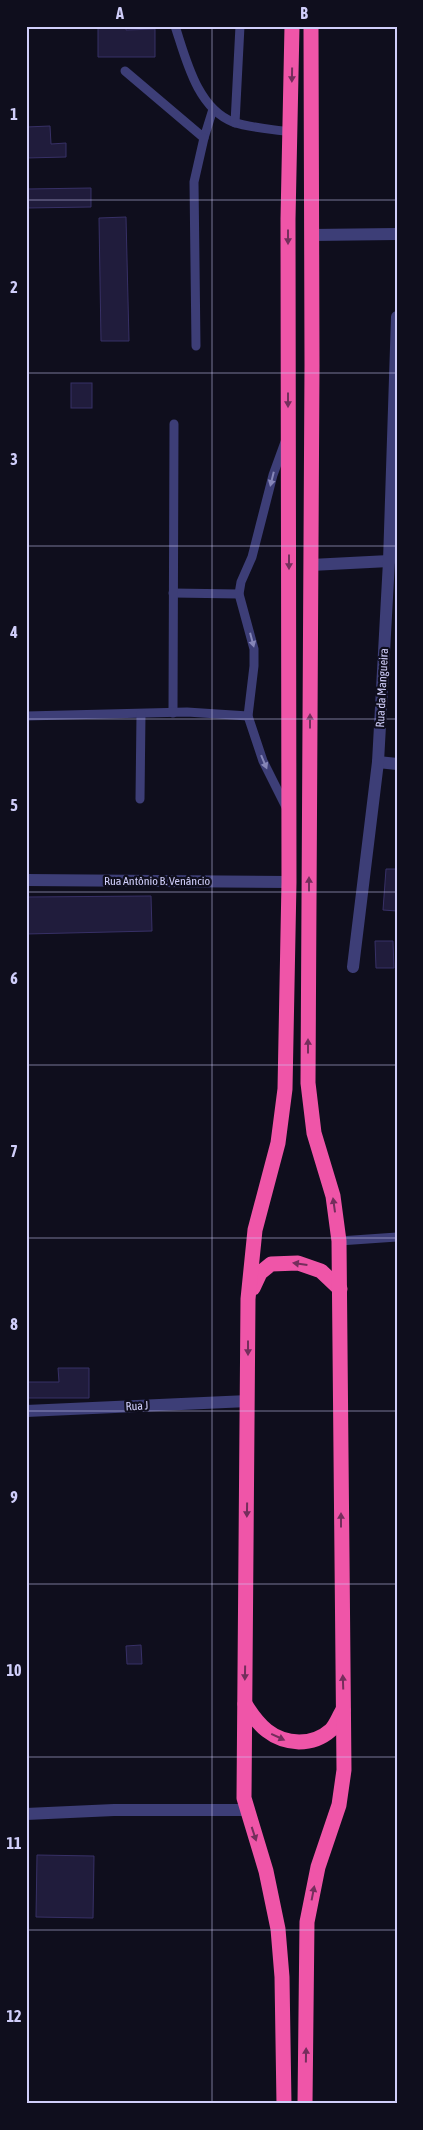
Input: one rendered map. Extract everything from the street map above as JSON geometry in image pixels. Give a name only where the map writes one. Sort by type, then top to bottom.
[{"type":"highway","points":[[284,2104],[282,1977],[278,1929],[266,1871],[246,1810],[244,1798],[248,1299],[255,1230],[278,1143],[285,1089],[289,882],[288,433],[292,26]]},
{"type":"highway","points":[[305,2104],[307,1922],[318,1867],[339,1805],[344,1770],[339,1241],[333,1196],[314,1133],[308,1083],[311,565],[311,26]]},
{"type":"highway","points":[[248,1299],[260,1273],[271,1264],[298,1263],[309,1266],[320,1271],[340,1289]]},
{"type":"highway","points":[[245,1704],[255,1720],[267,1732],[289,1742],[308,1742],[319,1738],[331,1729],[344,1708]]},
{"type":"street","points":[[311,235],[397,234]]},
{"type":"street","name":"Rua da Mangueira","points":[[353,967],[378,762],[389,561],[397,317]]},
{"type":"street","points":[[311,565],[389,561]]},
{"type":"street","points":[[378,762],[397,764]]},
{"type":"street","name":"Rua Antônio B. Venâncio","points":[[26,880],[289,882]]},
{"type":"street","name":"Rua J","points":[[26,1411],[248,1401]]},
{"type":"street","points":[[26,1814],[114,1810],[246,1810]]},
{"type":"lane","points":[[175,26],[188,64],[203,95],[213,109],[222,117],[235,122],[290,132]]},
{"type":"lane","points":[[235,122],[240,26]]},
{"type":"lane","points":[[125,71],[204,138]]},
{"type":"lane","points":[[196,346],[194,182],[213,109]]},
{"type":"lane","points":[[173,713],[174,424]]},
{"type":"lane","points":[[288,433],[273,475],[252,557],[241,582],[239,594],[254,649],[254,666],[248,716],[263,761],[289,811]]},
{"type":"lane","points":[[173,593],[239,594]]},
{"type":"lane","points":[[26,716],[173,713],[248,716]]},
{"type":"lane","points":[[140,799],[141,714]]},
{"type":"lane","points":[[339,1241],[397,1237]]},
{"type":"building","points":[[98,26],[126,26],[126,30],[155,29],[155,57],[98,57]]},
{"type":"building","points":[[50,126],[51,144],[66,143],[66,157],[26,158],[26,127]]},
{"type":"building","points":[[91,188],[91,207],[26,208],[26,189]]},
{"type":"building","points":[[126,217],[129,341],[101,341],[99,218]]},
{"type":"building","points":[[71,383],[92,383],[92,408],[71,408]]},
{"type":"building","points":[[386,869],[397,869],[397,911],[383,910]]},
{"type":"building","points":[[151,896],[152,931],[26,934],[26,897]]},
{"type":"building","points":[[375,941],[393,941],[394,968],[376,968]]},
{"type":"building","points":[[58,1368],[89,1368],[89,1398],[26,1398],[26,1382],[59,1382]]},
{"type":"building","points":[[141,1645],[142,1664],[127,1664],[126,1646]]},
{"type":"building","points":[[37,1855],[94,1856],[93,1918],[36,1917]]}]
